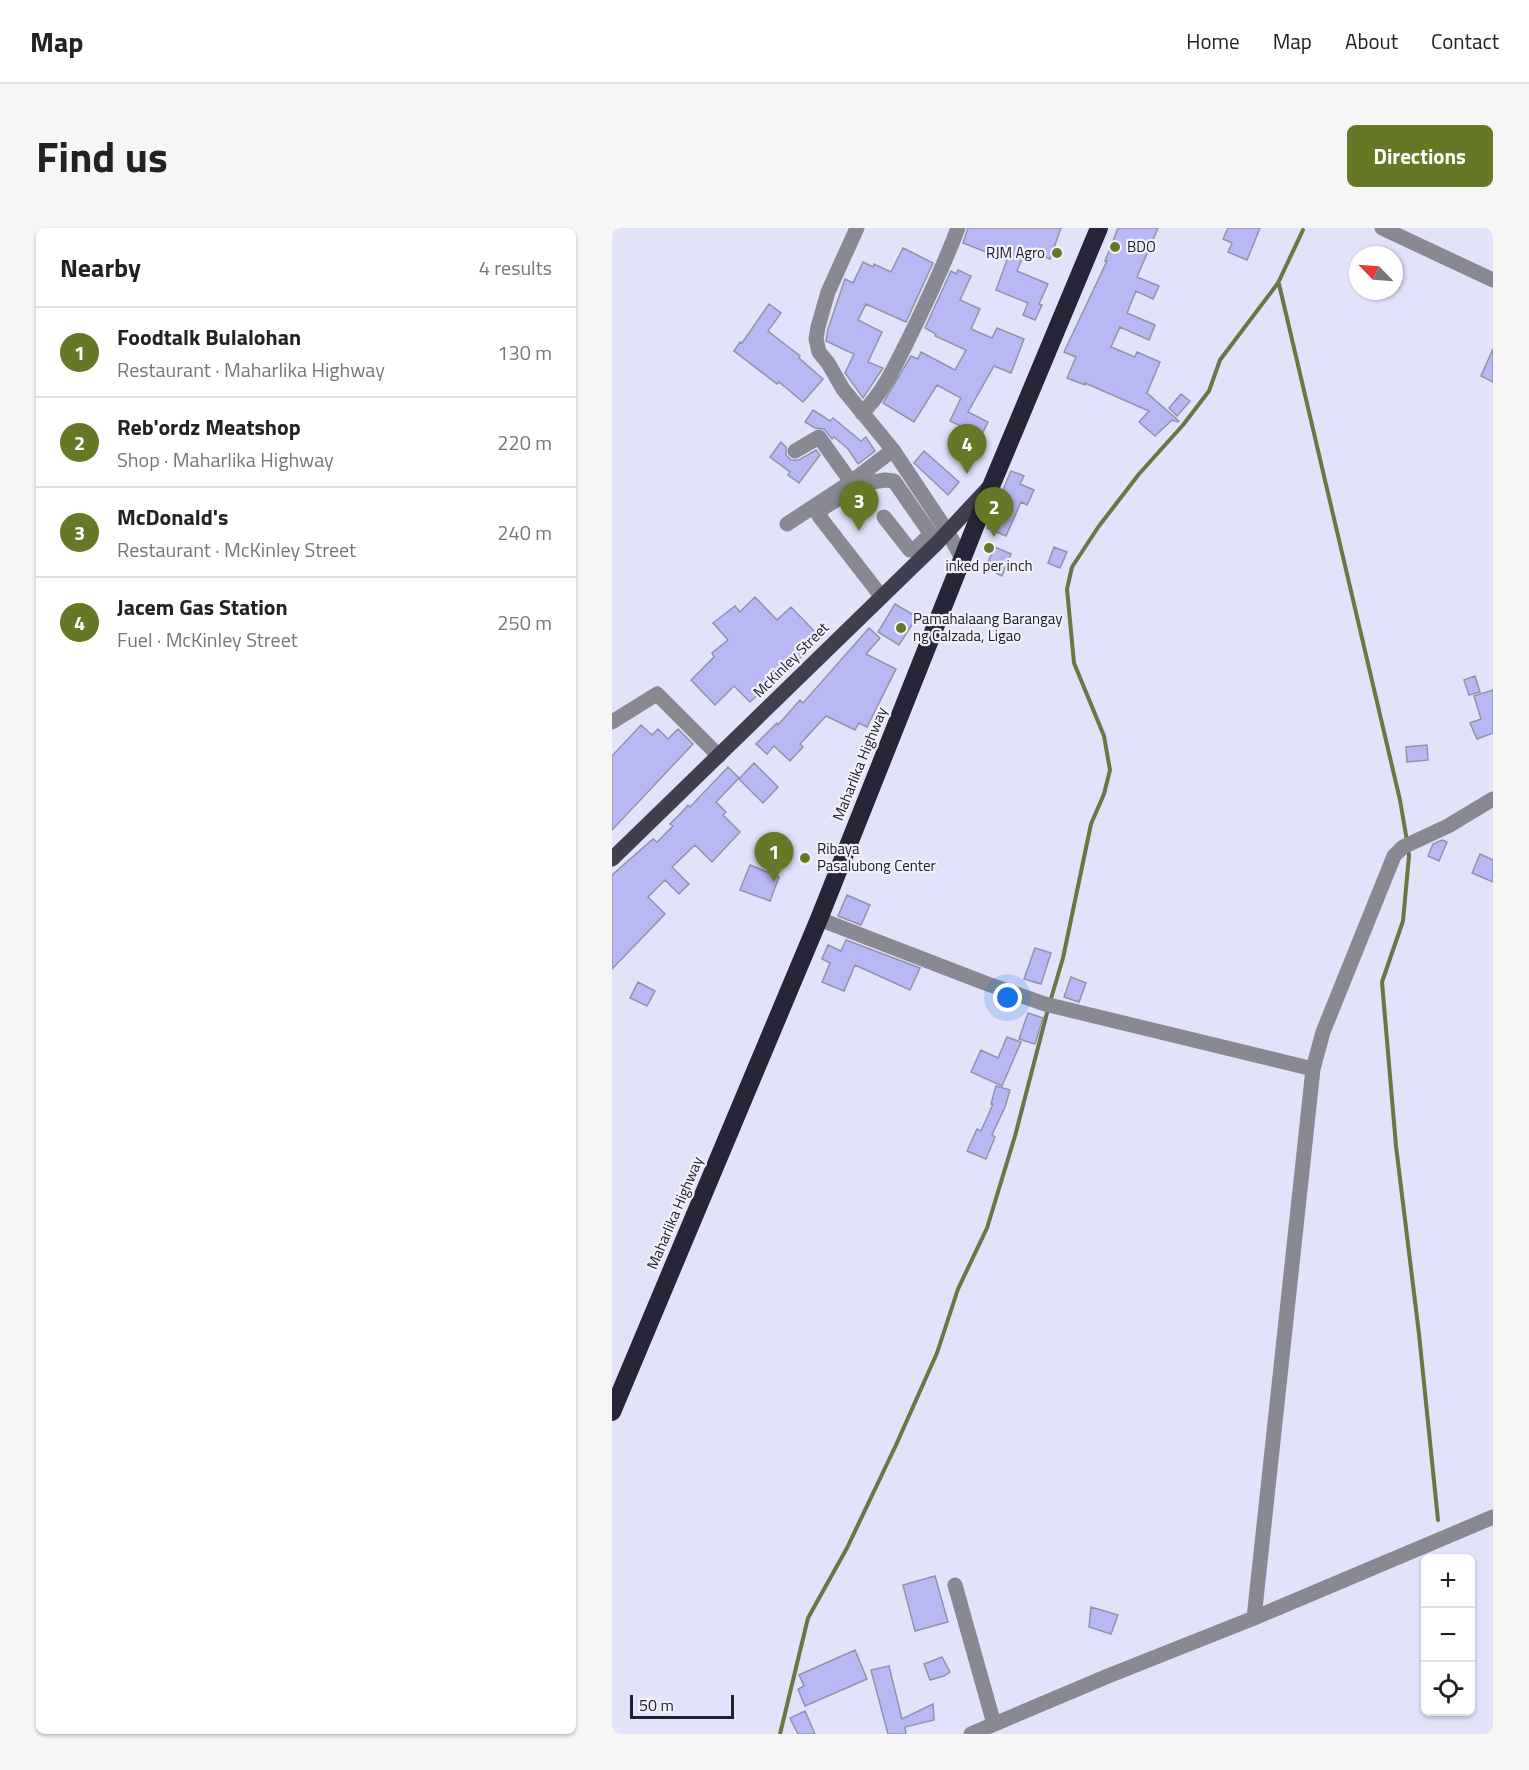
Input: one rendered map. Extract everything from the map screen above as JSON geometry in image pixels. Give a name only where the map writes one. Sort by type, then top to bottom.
[{"type":"highway","name":"Maharlika Highway","points":[[612,1412],[618,1378],[819,919],[962,558],[1099,228]]},
{"type":"main road","name":"McKinley Street","points":[[612,859],[719,756],[992,484]]},
{"type":"street","points":[[857,228],[828,292],[816,339],[819,352],[862,413],[893,450],[938,536]]},
{"type":"street","points":[[862,413],[872,404],[894,368],[943,269],[958,228]]},
{"type":"street","points":[[1382,228],[1493,280]]},
{"type":"street","points":[[795,451],[819,437],[853,486]]},
{"type":"street","points":[[881,596],[819,516],[823,508],[853,486],[893,450]]},
{"type":"street","points":[[787,524],[853,486],[894,481],[938,536],[962,558]]},
{"type":"street","points":[[884,517],[910,550],[938,536]]},
{"type":"street","points":[[612,722],[657,694],[719,756]]},
{"type":"street","points":[[1254,1618],[1313,1069],[1323,1032],[1394,856],[1403,847],[1448,826],[1493,799]]},
{"type":"street","points":[[819,919],[985,984],[1045,1004],[1313,1069]]},
{"type":"street","points":[[971,1734],[1493,1517]]},
{"type":"street","points":[[955,1586],[994,1724]]},
{"type":"building","points":[[968,228],[1061,228],[1050,259],[1026,249],[1017,271],[1048,284],[1035,320],[1023,315],[1028,303],[996,290],[1007,260],[963,243]]},
{"type":"building","points":[[1118,228],[1158,228],[1137,277],[1159,286],[1153,299],[1136,291],[1127,313],[1155,325],[1149,340],[1120,327],[1111,347],[1135,357],[1137,352],[1160,362],[1147,393],[1179,421],[1172,420],[1155,436],[1139,422],[1149,411],[1085,383],[1085,385],[1067,378],[1076,357],[1064,352],[1107,261],[1105,261]]},
{"type":"building","points":[[1228,228],[1260,228],[1247,260],[1228,252],[1232,243],[1223,239]]},
{"type":"building","points":[[903,248],[933,263],[906,322],[866,304],[858,320],[882,332],[868,362],[883,368],[863,398],[845,373],[854,354],[826,341],[828,329],[845,279],[853,283],[863,262],[873,267],[874,264],[891,272]]},
{"type":"building","points":[[958,270],[971,276],[960,300],[980,309],[971,329],[992,338],[997,328],[1024,339],[1011,373],[994,366],[968,412],[988,422],[981,436],[950,421],[961,398],[937,385],[914,422],[883,403],[911,356],[918,359],[921,352],[955,370],[966,350],[935,336],[936,334],[925,328],[951,271],[956,274]]},
{"type":"building","points":[[769,304],[781,313],[768,331],[800,356],[799,358],[823,379],[803,402],[779,382],[777,384],[734,351]]},
{"type":"building","points":[[1493,349],[1493,382],[1481,376]]},
{"type":"building","points":[[1181,394],[1190,401],[1177,416],[1169,408]]},
{"type":"building","points":[[813,410],[830,421],[833,418],[861,441],[866,437],[875,451],[858,464],[848,449],[834,437],[832,439],[824,429],[815,428],[805,422]]},
{"type":"building","points":[[781,442],[786,447],[786,455],[791,460],[799,460],[816,450],[820,455],[799,483],[788,475],[790,472],[770,457]]},
{"type":"building","points":[[924,451],[959,482],[948,495],[914,463]]},
{"type":"building","points":[[1011,471],[1024,476],[1020,484],[1034,490],[1027,505],[1021,502],[1006,536],[987,528]]},
{"type":"building","points":[[995,547],[1011,554],[1002,576],[985,568]]},
{"type":"building","points":[[1054,547],[1067,552],[1060,568],[1048,563]]},
{"type":"building","points":[[755,597],[777,620],[791,607],[819,636],[809,645],[811,648],[796,662],[790,656],[765,681],[768,685],[750,702],[734,686],[715,705],[691,680],[714,657],[712,653],[728,640],[713,623],[735,606],[740,612]]},
{"type":"building","points":[[895,604],[917,617],[899,645],[878,632]]},
{"type":"building","points":[[869,628],[880,638],[866,654],[896,669],[867,727],[859,723],[855,730],[826,716],[800,744],[803,747],[790,761],[774,746],[767,754],[756,744],[777,723],[778,725],[800,700],[803,703]]},
{"type":"building","points":[[1475,676],[1480,692],[1469,695],[1464,680]]},
{"type":"building","points":[[1493,690],[1493,733],[1477,739],[1470,723],[1481,719],[1474,696]]},
{"type":"building","points":[[641,725],[652,735],[658,729],[668,739],[678,729],[693,744],[612,830],[612,756]]},
{"type":"building","points":[[1427,745],[1428,760],[1407,762],[1406,747]]},
{"type":"building","points":[[754,763],[778,787],[763,803],[739,779]]},
{"type":"building","points":[[728,767],[739,778],[716,802],[726,812],[723,815],[740,832],[712,862],[695,845],[672,867],[689,884],[679,894],[665,880],[648,897],[665,914],[612,969],[612,875],[653,839],[657,842],[673,826],[670,824],[688,805],[690,807]]},
{"type":"building","points":[[1442,840],[1447,842],[1439,861],[1428,856],[1433,844]]},
{"type":"building","points":[[1480,854],[1493,860],[1493,882],[1472,873]]},
{"type":"building","points":[[750,865],[779,877],[770,901],[740,890]]},
{"type":"building","points":[[847,895],[870,905],[861,925],[838,916]]},
{"type":"building","points":[[846,940],[920,968],[910,990],[855,965],[844,991],[822,982],[830,963],[822,959],[828,945],[841,951]]},
{"type":"building","points":[[1035,948],[1051,953],[1041,984],[1024,979]]},
{"type":"building","points":[[1071,977],[1086,983],[1079,1002],[1064,997]]},
{"type":"building","points":[[638,982],[655,991],[647,1006],[630,998]]},
{"type":"building","points":[[1028,1013],[1043,1018],[1035,1044],[1019,1039]]},
{"type":"building","points":[[1007,1037],[1021,1042],[1002,1086],[971,1072],[981,1050],[998,1058]]},
{"type":"building","points":[[996,1086],[1010,1090],[992,1135],[995,1137],[986,1159],[967,1151],[977,1129],[981,1131],[993,1104],[991,1104]]},
{"type":"building","points":[[935,1576],[948,1622],[915,1631],[903,1585]]},
{"type":"building","points":[[1091,1607],[1118,1615],[1111,1634],[1089,1627]]},
{"type":"building","points":[[855,1650],[867,1679],[805,1706],[798,1689],[804,1686],[799,1675]]},
{"type":"building","points":[[942,1657],[950,1672],[930,1680],[924,1664]]},
{"type":"building","points":[[889,1666],[902,1719],[933,1704],[934,1720],[905,1727],[906,1734],[888,1734],[871,1670]]},
{"type":"building","points":[[805,1711],[815,1734],[798,1734],[790,1718]]},
{"type":"waterway","points":[[1050,1002],[1063,958],[1091,824],[1104,794],[1110,770],[1104,736],[1074,663],[1067,589],[1072,567],[1099,526],[1139,474],[1183,425],[1209,391],[1220,360],[1278,283],[1303,230]]},
{"type":"waterway","points":[[1279,284],[1400,800],[1407,841]]},
{"type":"waterway","points":[[1408,848],[1403,921],[1382,982],[1396,1146],[1419,1334],[1438,1520]]},
{"type":"waterway","points":[[780,1734],[808,1618],[847,1548],[896,1445],[937,1353],[958,1289],[987,1228],[1015,1136],[1048,1009]]},
{"type":"place","name":"BDO","points":[[1115,247]]},
{"type":"place","name":"RJM Agro","points":[[1057,253]]},
{"type":"place","name":"Jacem Gas Station","points":[[967,474]]},
{"type":"place","name":"McDonald's","points":[[859,531]]},
{"type":"place","name":"Reb'ordz Meatshop","points":[[994,537]]},
{"type":"place","name":"inked per inch","points":[[989,548]]},
{"type":"place","name":"Pamahalaang Barangay ng Calzada, Ligao","points":[[901,628]]},
{"type":"place","name":"Ribaya Pasalubong Center","points":[[805,858]]},
{"type":"place","name":"Foodtalk Bulalohan","points":[[774,882]]}]
